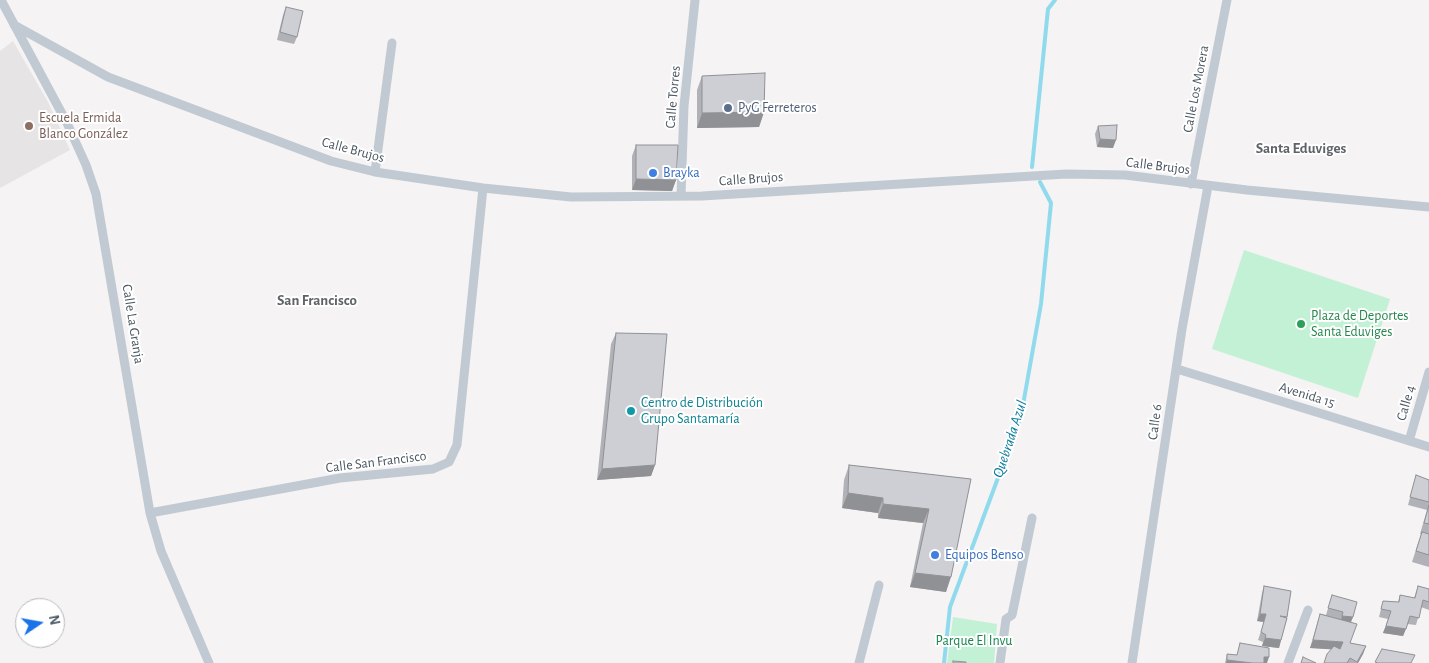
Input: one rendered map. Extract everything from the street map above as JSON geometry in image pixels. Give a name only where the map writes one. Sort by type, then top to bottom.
[{"type":"street","name":"Calle La Granja","points":[[1,0],[67,123],[96,194],[150,513],[161,551],[209,663]]},
{"type":"street","name":"Calle Torres","points":[[681,196],[684,106],[695,0]]},
{"type":"street","name":"Calle Los Morera","points":[[1191,184],[1227,0]]},
{"type":"street","name":"Calle Brujos","points":[[14,25],[108,77],[331,161],[375,172],[483,188],[571,197],[681,196],[1066,174],[1125,175],[1208,186],[1429,207]]},
{"type":"street","points":[[375,172],[392,43]]},
{"type":"street","name":"Calle 6","points":[[1132,663],[1177,369],[1208,186]]},
{"type":"street","name":"Calle San Francisco","points":[[150,513],[340,478],[433,469],[449,462],[457,445],[483,188]]},
{"type":"street","name":"Avenida 15","points":[[1177,369],[1429,447]]},
{"type":"street","name":"Calle 4","points":[[1409,441],[1429,372]]},
{"type":"street","points":[[1000,663],[1006,619],[1012,615],[1032,518]]},
{"type":"street","points":[[859,663],[880,585]]},
{"type":"street","points":[[1288,663],[1308,610]]},
{"type":"shaded area","name":"Escuela Ermida Blanco González","points":[[13,41],[48,102],[70,150],[0,188],[0,51]]},
{"type":"green space","name":"Plaza de Deportes Santa Eduviges","points":[[1244,250],[1390,299],[1358,398],[1212,349]]},
{"type":"green space","name":"Parque El Invu","points":[[953,617],[997,624],[994,663],[947,663]]},
{"type":"building","points":[[286,7],[303,11],[297,37],[280,32]]},
{"type":"building","points":[[765,73],[764,112],[702,113],[702,76]]},
{"type":"building","points":[[1117,125],[1116,140],[1100,139],[1098,126]]},
{"type":"building","name":"Brayka","points":[[636,145],[678,145],[676,180],[636,179]]},
{"type":"building","name":"Centro de Distribución Grupo Santamaría","points":[[616,333],[667,334],[655,465],[602,469]]},
{"type":"building","name":"Equipos Benso","points":[[849,465],[971,479],[951,577],[915,573],[929,509],[883,504],[883,498],[848,493]]},
{"type":"building","points":[[1416,475],[1429,480],[1429,502],[1410,497]]},
{"type":"building","points":[[1429,505],[1429,524],[1424,523]]},
{"type":"building","points":[[1422,532],[1429,534],[1429,555],[1416,551]]},
{"type":"building","points":[[1264,586],[1291,591],[1287,617],[1280,616],[1287,618],[1281,640],[1265,638],[1266,635],[1261,632],[1266,614],[1260,614]]},
{"type":"building","points":[[1418,586],[1429,589],[1429,602],[1423,600],[1419,618],[1410,616],[1406,629],[1386,626],[1391,611],[1381,609],[1383,601],[1399,602],[1400,595],[1415,598]]},
{"type":"building","points":[[1332,595],[1357,602],[1353,617],[1342,616],[1343,612],[1328,608]]},
{"type":"building","points":[[1320,614],[1357,624],[1350,643],[1366,646],[1357,662],[1350,658],[1347,663],[1324,663],[1327,654],[1334,646],[1340,649],[1343,642],[1313,640]]},
{"type":"building","points":[[1240,643],[1269,648],[1269,657],[1264,657],[1264,663],[1227,660],[1227,654],[1237,655]]},
{"type":"building","points":[[1382,649],[1415,655],[1411,663],[1375,662]]},
{"type":"building","points":[[1303,657],[1316,663],[1301,663]]},
{"type":"building","points":[[953,661],[966,662],[966,663],[953,663]]},
{"type":"waterway","name":"Quebrada Azul","points":[[1032,167],[1048,9],[1055,0]]},
{"type":"waterway","name":"Quebrada Azul","points":[[944,663],[950,607],[1021,416],[1041,304],[1051,203],[1040,182]]},
{"type":"place","name":"PyG Ferreteros","points":[[728,108]]},
{"type":"place","name":"Escuela Ermida Blanco González","points":[[29,126]]},
{"type":"place","name":"Brayka","points":[[653,173]]},
{"type":"place","name":"Plaza de Deportes Santa Eduviges","points":[[1301,324]]},
{"type":"place","name":"Centro de Distribución Grupo Santamaría","points":[[631,411]]},
{"type":"place","name":"Equipos Benso","points":[[935,555]]},
{"type":"district","name":"Santa Eduviges","points":[[1301,148]]},
{"type":"district","name":"San Francisco","points":[[317,300]]}]
